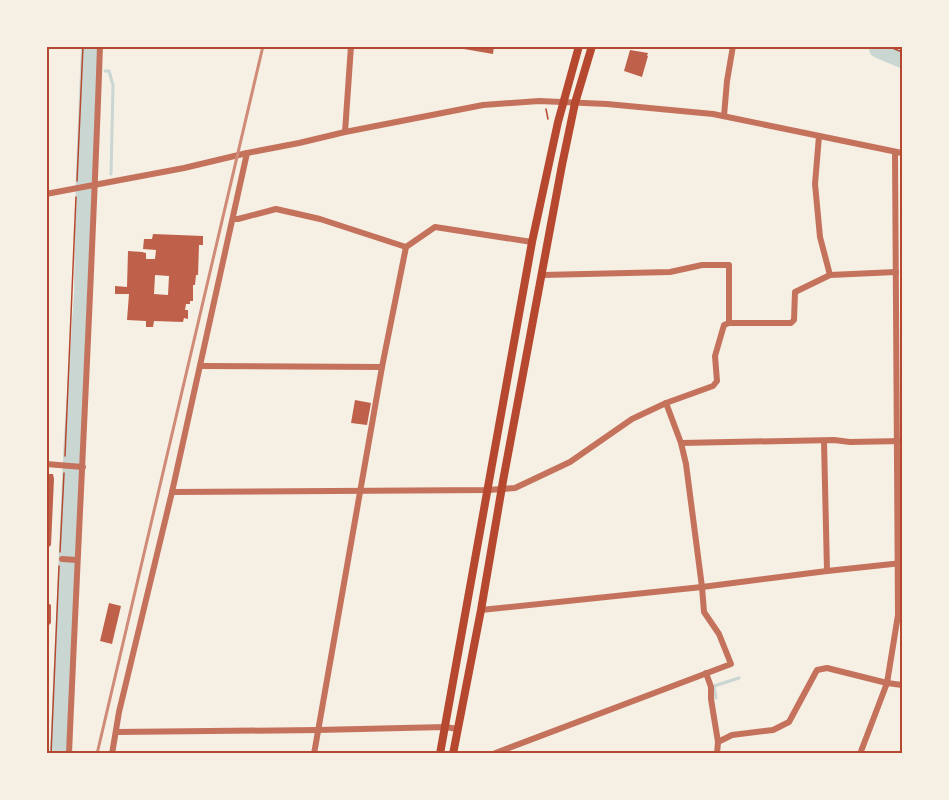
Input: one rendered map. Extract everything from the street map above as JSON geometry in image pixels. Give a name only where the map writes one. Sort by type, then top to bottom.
[{"type":"main road","points":[[440,753],[532,242],[563,102],[579,46]]},
{"type":"main road","points":[[453,753],[562,165],[575,103],[592,46]]},
{"type":"street","points":[[69,753],[75,559],[100,46]]},
{"type":"street","points":[[345,132],[351,46]]},
{"type":"street","points":[[724,116],[733,46]]},
{"type":"street","points":[[46,194],[184,168],[345,132],[483,105],[539,101],[607,104],[724,116],[899,152],[896,272],[900,563],[898,615],[887,683],[860,753]]},
{"type":"street","points":[[819,135],[815,184],[820,237],[830,275]]},
{"type":"street","points":[[111,753],[247,153]]},
{"type":"street","points":[[233,219],[276,209],[320,219],[406,247]]},
{"type":"street","points":[[314,753],[382,367],[406,247],[435,227],[532,242]]},
{"type":"street","points":[[542,275],[670,272],[702,265],[729,265],[729,323]]},
{"type":"street","points":[[172,492],[515,488],[570,462],[632,419],[666,403],[713,386],[717,381],[715,356],[724,325],[729,323],[791,323],[794,320],[795,292],[830,275],[896,272]]},
{"type":"street","points":[[200,366],[382,367]]},
{"type":"street","points":[[493,753],[731,664],[719,634],[704,612],[686,464],[666,403]]},
{"type":"street","points":[[824,441],[827,571]]},
{"type":"street","points":[[681,443],[899,442]]},
{"type":"street","points":[[46,464],[81,466]]},
{"type":"street","points":[[62,559],[75,559]]},
{"type":"street","points":[[481,610],[900,563]]},
{"type":"street","points":[[718,742],[732,735],[773,730],[789,722],[817,670],[827,668],[903,685]]},
{"type":"street","points":[[706,673],[711,687],[718,742],[717,753]]},
{"type":"street","points":[[116,732],[445,727],[458,729]]},
{"type":"path","points":[[51,753],[59,559],[66,466],[82,46]]},
{"type":"path","points":[[743,46],[759,48],[762,46]]},
{"type":"path","points":[[890,47],[903,52]]},
{"type":"building","points":[[458,46],[494,46],[493,54],[458,48]]},
{"type":"building","points":[[630,50],[648,53],[642,77],[624,71]]},
{"type":"building","points":[[153,234],[203,236],[203,245],[199,245],[198,275],[193,285],[193,301],[186,304],[188,319],[184,318],[183,322],[154,321],[153,327],[146,327],[146,321],[127,320],[129,294],[115,294],[115,286],[127,287],[128,251],[146,253],[146,259],[155,259],[156,250],[143,249],[144,239],[152,239]],"holes":[[[155,275],[169,276],[168,295],[154,294]]]},
{"type":"building","points":[[355,400],[371,403],[367,425],[351,423]]},
{"type":"building","points":[[46,474],[53,474],[54,479],[51,545],[49,547],[46,546]]},
{"type":"building","points":[[46,602],[51,605],[51,623],[46,628]]},
{"type":"building","points":[[109,603],[121,606],[112,644],[100,641]]},
{"type":"waterway","points":[[59,754],[73,437],[83,293],[90,46]]},
{"type":"waterway","points":[[878,49],[902,59]]},
{"type":"waterway","points":[[105,71],[109,71],[113,85],[111,174]]},
{"type":"waterway","points":[[716,698],[714,686],[739,678]]},
{"type":"railway","points":[[97,754],[263,46]]}]
